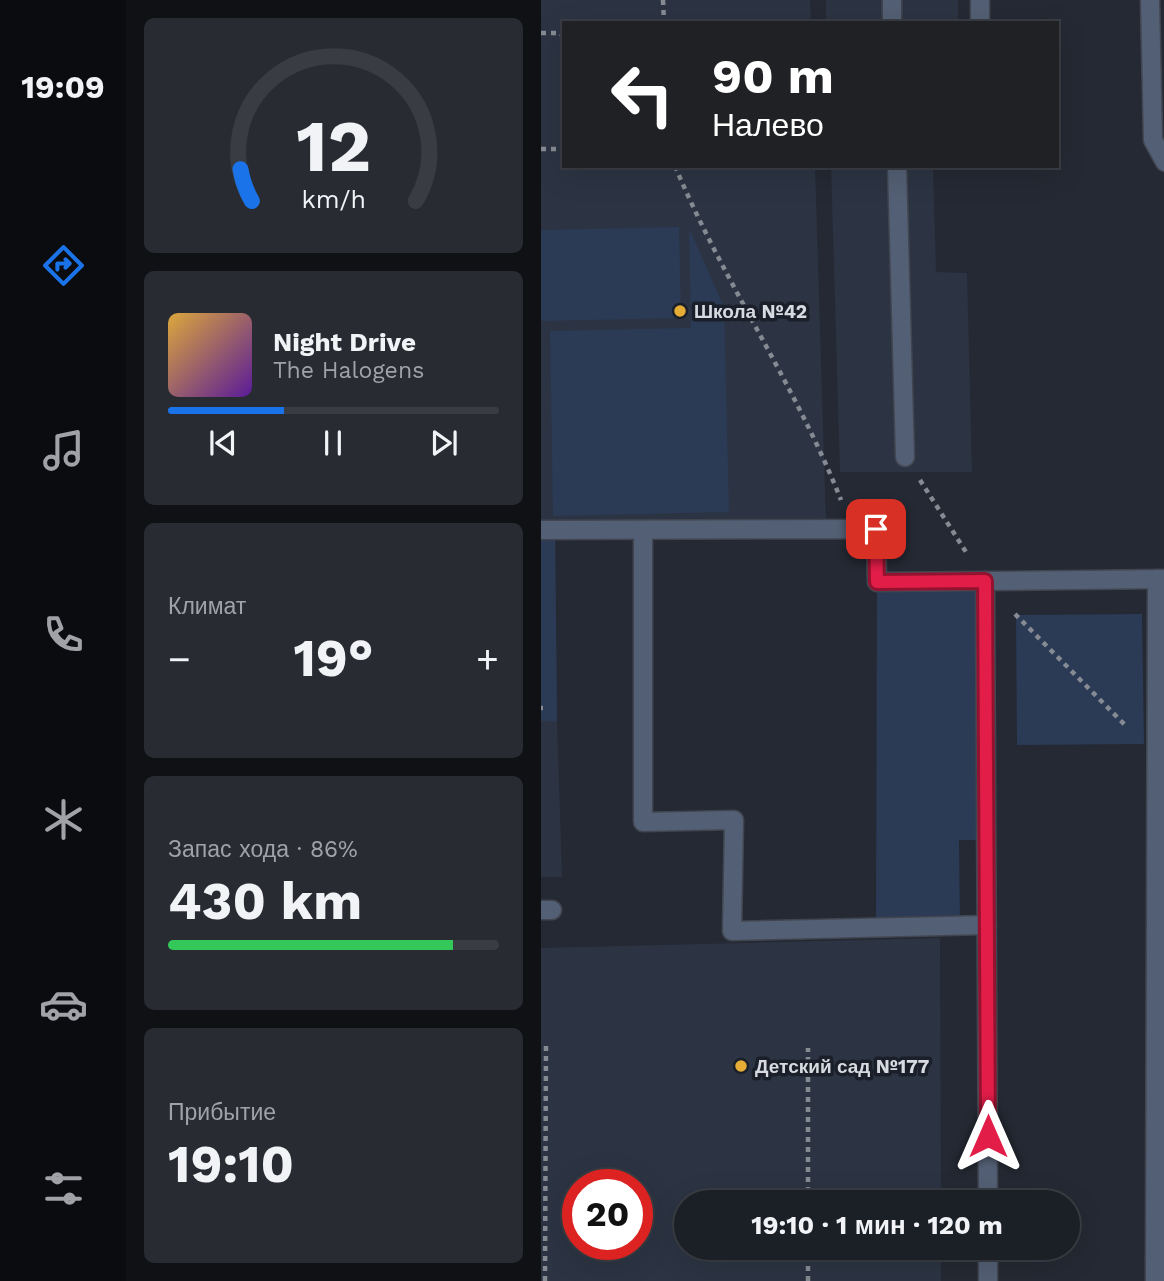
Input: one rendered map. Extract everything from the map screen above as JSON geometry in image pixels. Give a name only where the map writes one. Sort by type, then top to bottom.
[{"type":"lane","points":[[892,0],[892,21]]},
{"type":"lane","points":[[980,0],[980,21]]},
{"type":"lane","points":[[1150,0],[1153,141],[1164,162]]},
{"type":"lane","points":[[897,168],[905,457]]},
{"type":"lane","points":[[541,530],[876,529],[877,582],[1161,579],[1156,753],[1160,1258],[1155,1281]]},
{"type":"lane","points":[[643,530],[644,822],[734,820],[732,931],[987,925]]},
{"type":"lane","points":[[985,581],[988,1190]]},
{"type":"lane","points":[[988,1260],[988,1281]]},
{"type":"path","points":[[663,0],[664,21]]},
{"type":"path","points":[[541,33],[562,35]]},
{"type":"path","points":[[541,149],[562,149]]},
{"type":"path","points":[[676,168],[698,222],[823,456],[853,530]]},
{"type":"path","points":[[905,457],[985,581],[1134,734],[1156,753]]},
{"type":"path","points":[[545,1281],[546,1044]]},
{"type":"path","points":[[808,1048],[808,1190]]},
{"type":"path","points":[[808,1260],[808,1281]]},
{"type":"shaded area","name":"Школа №42","points":[[541,0],[810,0],[811,21],[562,21],[562,168],[815,168],[826,523],[555,525],[562,877],[541,877]]},
{"type":"shaded area","points":[[826,0],[958,0],[958,21],[826,21]]},
{"type":"shaded area","points":[[831,168],[933,168],[936,272],[967,273],[972,472],[840,472]]},
{"type":"shaded area","points":[[679,227],[681,318],[541,321],[541,230]]},
{"type":"shaded area","points":[[689,228],[724,307],[729,512],[553,516],[550,331],[691,328]]},
{"type":"shaded area","points":[[541,530],[555,530],[557,721],[541,721]]},
{"type":"shaded area","points":[[985,581],[986,840],[959,840],[960,926],[876,927],[877,582]]},
{"type":"shaded area","points":[[1142,614],[1144,744],[1017,745],[1016,615]]},
{"type":"shaded area","name":"Детский сад №177","points":[[940,938],[941,1190],[674,1190],[674,1260],[941,1260],[941,1281],[541,1281],[541,948]]},
{"type":"place","name":"Школа №42","points":[[680,311]]},
{"type":"place","name":"Детский сад №177","points":[[741,1066]]},
{"type":"route","points":[[876,529],[877,582],[985,581],[988,1136]]}]
